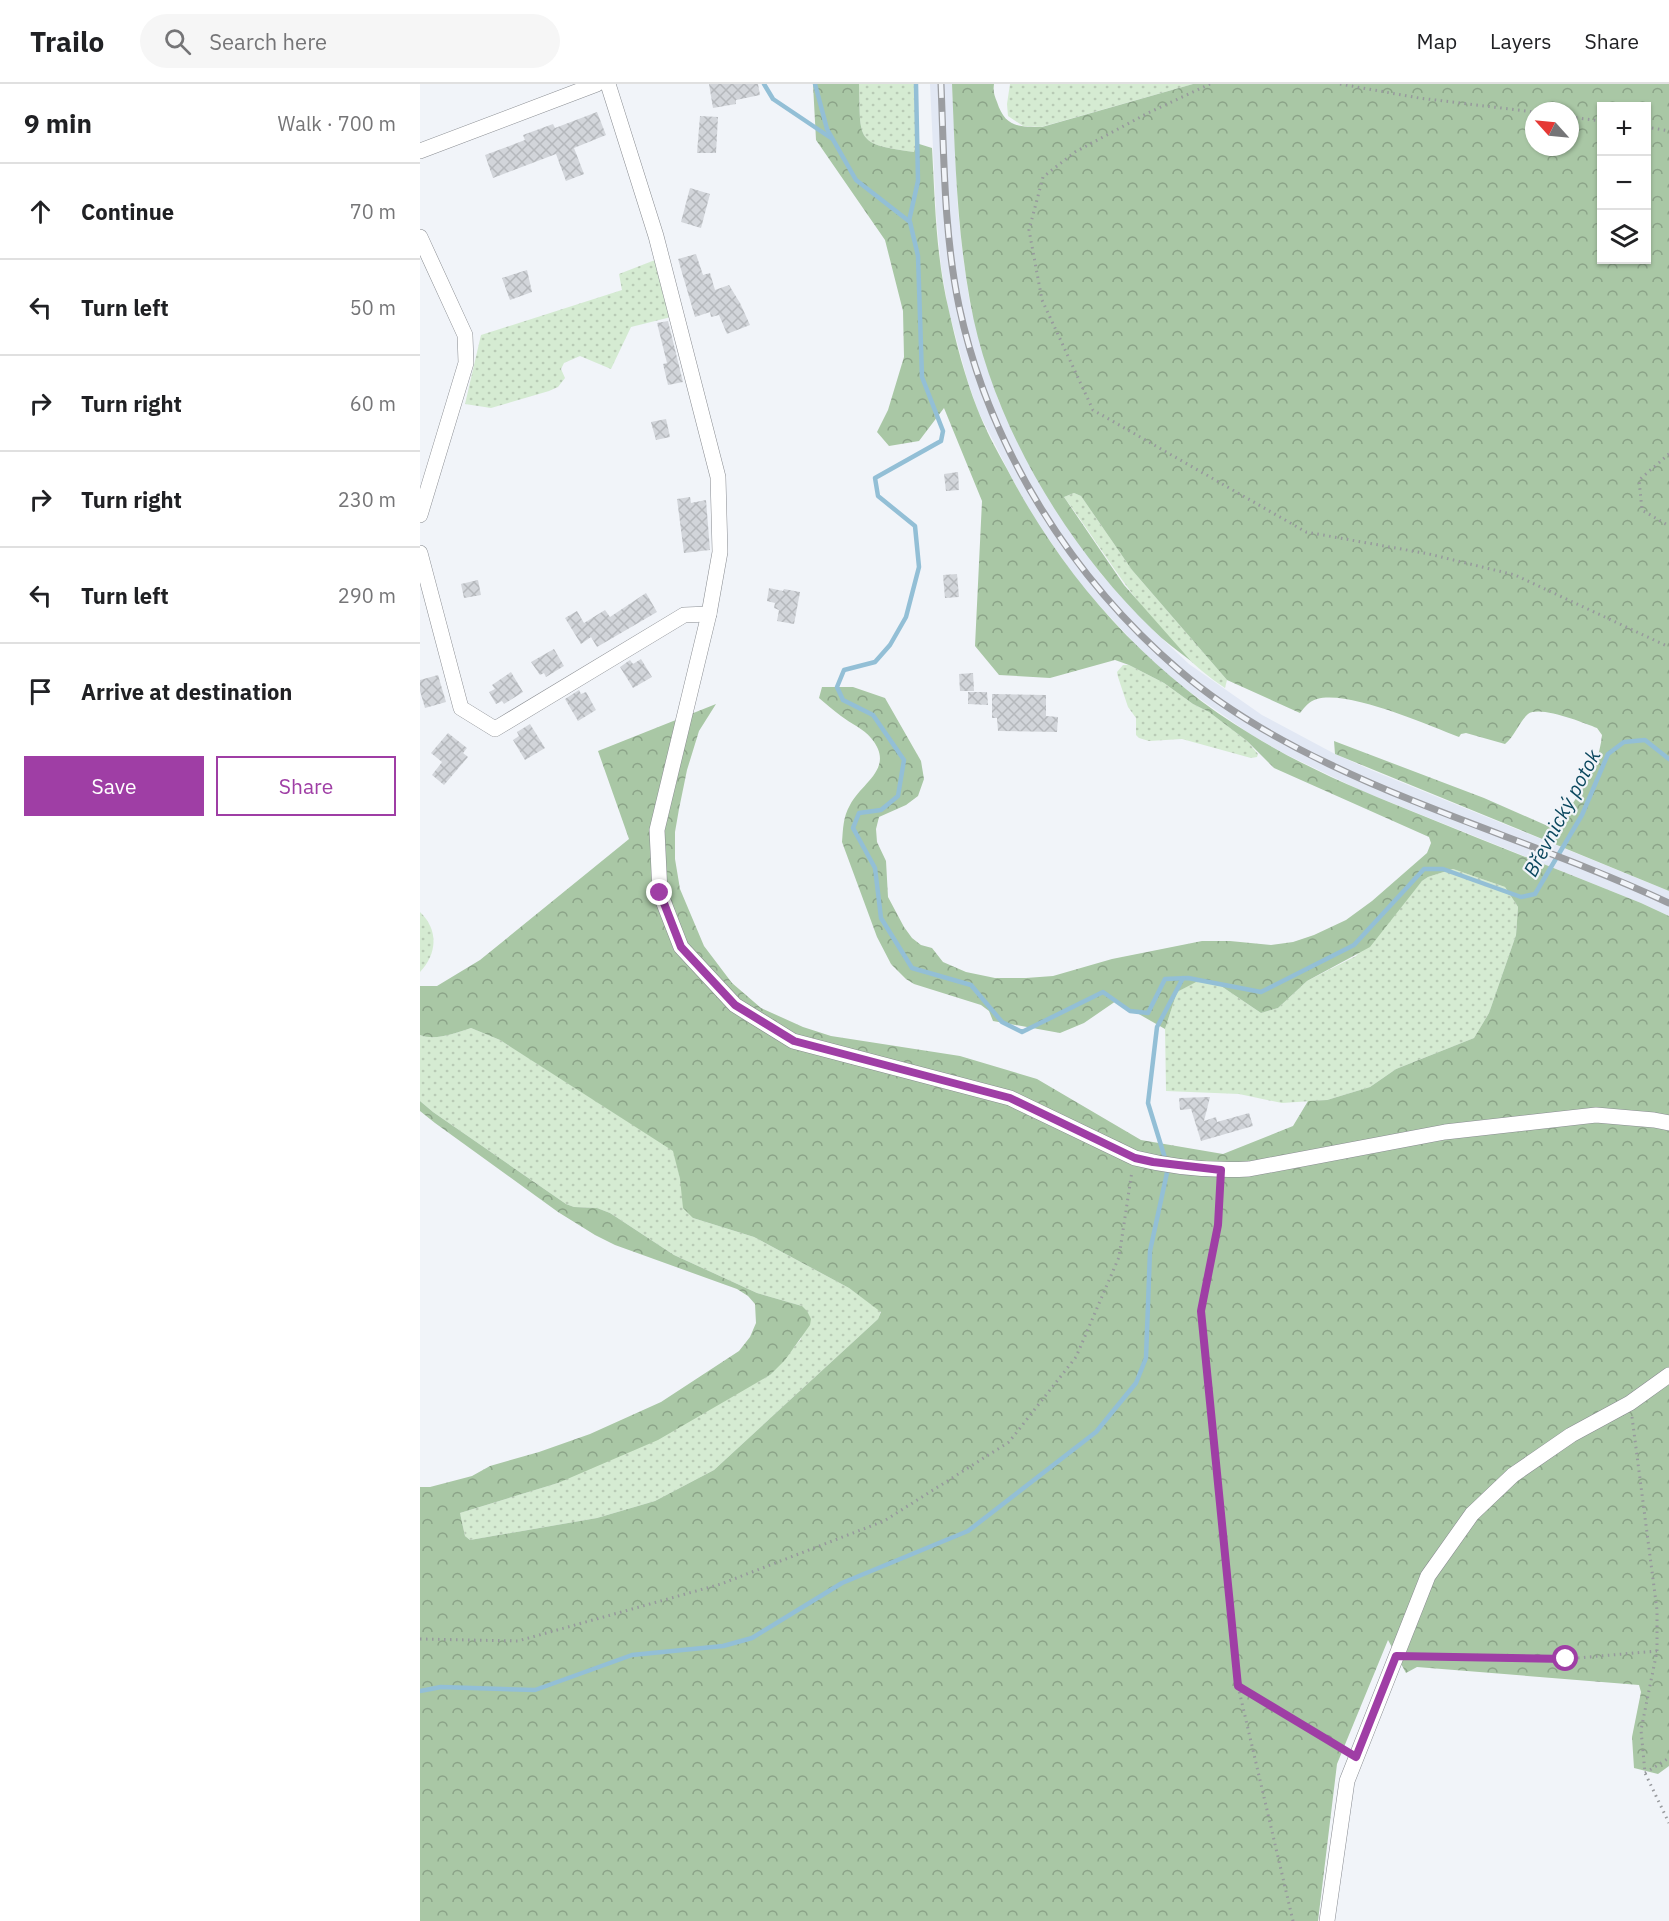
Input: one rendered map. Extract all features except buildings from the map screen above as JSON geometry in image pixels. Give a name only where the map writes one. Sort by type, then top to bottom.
[{"type":"street","points":[[420,151],[597,84]]},
{"type":"street","points":[[608,84],[656,236],[718,477],[720,552],[709,614],[657,830],[660,893],[681,947],[735,1005],[794,1041],[1010,1098],[1135,1158],[1153,1162],[1221,1170],[1249,1169],[1445,1132],[1596,1115],[1669,1123]]},
{"type":"street","points":[[420,237],[465,335],[466,363],[420,515]]},
{"type":"street","points":[[420,553],[461,708],[495,729],[684,615],[709,614]]},
{"type":"street","points":[[1327,1921],[1347,1780],[1428,1576],[1472,1514],[1513,1474],[1571,1435],[1630,1403],[1669,1375]]},
{"type":"path","points":[[1210,84],[1148,113],[1075,152],[1043,177],[1029,230],[1042,300],[1093,410],[1306,532],[1429,554],[1515,574],[1669,647]]},
{"type":"path","points":[[1340,84],[1419,98],[1525,111]]},
{"type":"path","points":[[1579,118],[1597,120]]},
{"type":"path","points":[[1651,128],[1669,130]]},
{"type":"path","points":[[1669,454],[1639,480],[1642,510],[1669,526]]},
{"type":"path","points":[[420,1639],[518,1641],[721,1584],[884,1521],[1010,1442],[1076,1357],[1119,1257],[1135,1158]]},
{"type":"path","points":[[1221,1170],[1218,1225],[1201,1311],[1238,1686],[1293,1921]]},
{"type":"path","points":[[1630,1403],[1657,1610],[1657,1651],[1641,1730],[1645,1773],[1669,1823]]},
{"type":"path","points":[[1396,1656],[1566,1659],[1657,1651]]},
{"type":"path","points":[[1238,1686],[1356,1757]]},
{"type":"path","points":[[1645,1773],[1669,1758]]},
{"type":"shaded area","points":[[930,84],[952,84],[958,211],[970,304],[999,402],[1053,505],[1101,574],[1153,630],[1189,664],[1262,715],[1335,754],[1371,770],[1669,891],[1669,916],[1362,791],[1285,754],[1250,734],[1174,681],[1137,646],[1083,588],[1033,517],[978,411],[967,379],[948,308],[941,266]]},
{"type":"green space","points":[[813,84],[859,84],[861,128],[871,142],[880,146],[914,152],[916,143],[932,148],[941,271],[961,360],[980,416],[1029,509],[1054,547],[1081,584],[1143,652],[1214,710],[1294,759],[1381,799],[1669,916],[1669,1766],[1658,1774],[1634,1768],[1632,1737],[1641,1692],[1639,1685],[1417,1667],[1406,1673],[1388,1640],[1337,1764],[1318,1921],[420,1921],[420,1487],[430,1487],[472,1476],[490,1466],[590,1434],[661,1402],[739,1351],[750,1337],[756,1323],[755,1304],[748,1296],[737,1289],[615,1245],[595,1235],[558,1212],[435,1123],[420,1111],[420,1101],[566,1204],[574,1207],[597,1208],[610,1213],[674,1255],[757,1293],[802,1306],[811,1319],[810,1325],[785,1360],[770,1375],[658,1440],[558,1483],[460,1513],[465,1536],[470,1540],[597,1518],[655,1501],[714,1470],[878,1319],[881,1312],[849,1288],[754,1237],[693,1218],[683,1208],[680,1179],[673,1151],[500,1040],[471,1028],[439,1037],[420,1035],[420,986],[437,986],[480,960],[629,839],[598,751],[716,704],[699,731],[687,770],[675,832],[675,859],[680,889],[704,946],[732,983],[761,1008],[803,1027],[831,1036],[960,1056],[1037,1079],[1141,1140],[1223,1154],[1293,1126],[1308,1101],[1327,1100],[1370,1087],[1396,1069],[1474,1038],[1489,1013],[1516,935],[1518,907],[1505,887],[1453,869],[1422,881],[1370,947],[1307,981],[1278,1008],[1261,1013],[1221,986],[1198,981],[1177,992],[1165,1029],[1116,1001],[1084,1023],[1060,1033],[993,1021],[989,1011],[981,1005],[914,984],[891,964],[877,937],[842,842],[848,810],[879,766],[878,749],[865,732],[819,698],[822,687],[853,687],[885,698],[921,761],[924,779],[918,796],[906,805],[879,817],[876,829],[877,842],[886,861],[888,897],[912,938],[921,945],[932,948],[943,962],[966,972],[995,978],[1053,976],[1112,959],[1202,941],[1271,945],[1293,942],[1346,920],[1372,901],[1427,853],[1431,843],[1429,837],[1274,768],[1247,741],[1209,712],[1193,704],[1164,683],[1129,665],[1115,660],[1050,678],[999,675],[975,646],[982,501],[944,408],[919,441],[889,446],[877,432],[888,410],[904,357],[903,311],[885,240],[816,140]]},
{"type":"green space","points":[[859,84],[915,84],[916,142],[914,152],[880,146],[865,136],[861,128]]},
{"type":"green space","points":[[952,84],[994,84],[996,100],[1008,121],[1019,126],[1042,127],[1193,84],[1669,84],[1669,891],[1335,754],[1334,741],[1484,798],[1550,827],[1557,825],[1592,771],[1597,760],[1602,735],[1597,728],[1552,713],[1534,712],[1525,717],[1505,744],[1466,733],[1459,737],[1388,710],[1348,699],[1317,699],[1309,703],[1300,713],[1227,680],[1132,570],[1081,496],[1074,493],[1064,497],[1124,585],[1191,661],[1157,633],[1120,596],[1090,559],[1036,478],[1014,435],[995,391],[980,346],[970,301],[957,192]]},
{"type":"green space","points":[[1010,84],[1193,84],[1041,127],[1023,126],[1008,116]]},
{"type":"green space","points":[[655,260],[671,317],[631,327],[611,369],[580,356],[564,363],[561,369],[565,378],[558,387],[549,391],[491,408],[465,404],[481,335],[622,290],[619,274]]},
{"type":"green space","points":[[1074,493],[1081,496],[1132,570],[1227,680],[1225,688],[1200,670],[1178,648],[1137,600],[1064,497]]},
{"type":"green space","points":[[1123,665],[1129,665],[1164,683],[1193,704],[1209,712],[1247,741],[1258,754],[1257,757],[1251,758],[1182,739],[1149,741],[1139,738],[1136,735],[1136,718],[1128,707],[1118,677],[1117,672]]},
{"type":"green space","points":[[1453,869],[1505,887],[1518,907],[1516,935],[1489,1013],[1474,1038],[1396,1069],[1370,1087],[1327,1100],[1282,1103],[1239,1094],[1166,1091],[1165,1029],[1177,992],[1198,980],[1221,986],[1261,1013],[1278,1008],[1307,981],[1356,956],[1422,881]]},
{"type":"green space","points":[[420,912],[430,926],[434,942],[430,958],[420,972]]},
{"type":"green space","points":[[471,1028],[500,1040],[674,1151],[680,1179],[693,1218],[754,1237],[849,1288],[881,1311],[878,1319],[714,1470],[655,1501],[597,1518],[470,1540],[465,1536],[460,1513],[558,1483],[770,1375],[801,1339],[802,1306],[757,1293],[674,1255],[610,1213],[597,1208],[574,1207],[566,1204],[433,1112],[420,1101],[420,1035],[439,1037]]},
{"type":"waterway","points":[[764,84],[773,99],[831,138]]},
{"type":"waterway","name":"Břevnický potok","points":[[815,84],[827,129],[856,180],[910,222],[918,256],[922,377],[943,431],[941,441],[875,478],[878,496],[915,526],[919,567],[906,617],[890,645],[875,662],[844,670],[837,687],[843,700],[873,715],[904,760],[898,796],[881,810],[859,813],[853,828],[875,868],[881,918],[912,968],[971,985],[1002,1022],[1022,1032],[1103,992],[1130,1011],[1148,1013],[1165,979],[1188,978],[1261,992],[1354,945],[1424,869],[1443,869],[1521,897],[1535,894],[1582,815],[1608,754],[1624,742],[1645,740],[1669,759]]},
{"type":"waterway","points":[[909,221],[918,181],[916,84]]},
{"type":"waterway","points":[[420,1691],[441,1687],[535,1690],[632,1655],[723,1646],[752,1638],[842,1583],[968,1531],[1096,1432],[1136,1383],[1146,1358],[1150,1251],[1168,1168],[1148,1103],[1157,1027],[1183,978]]},
{"type":"railway","points":[[941,84],[950,251],[959,306],[973,358],[991,409],[1013,459],[1070,552],[1104,595],[1140,634],[1197,685],[1233,711],[1290,744],[1413,801],[1585,867],[1669,903]]},
{"type":"route","points":[[660,893],[681,947],[735,1005],[794,1041],[1010,1098],[1135,1158],[1221,1170],[1218,1225],[1201,1311],[1238,1686],[1356,1757],[1396,1656],[1566,1659]]}]
